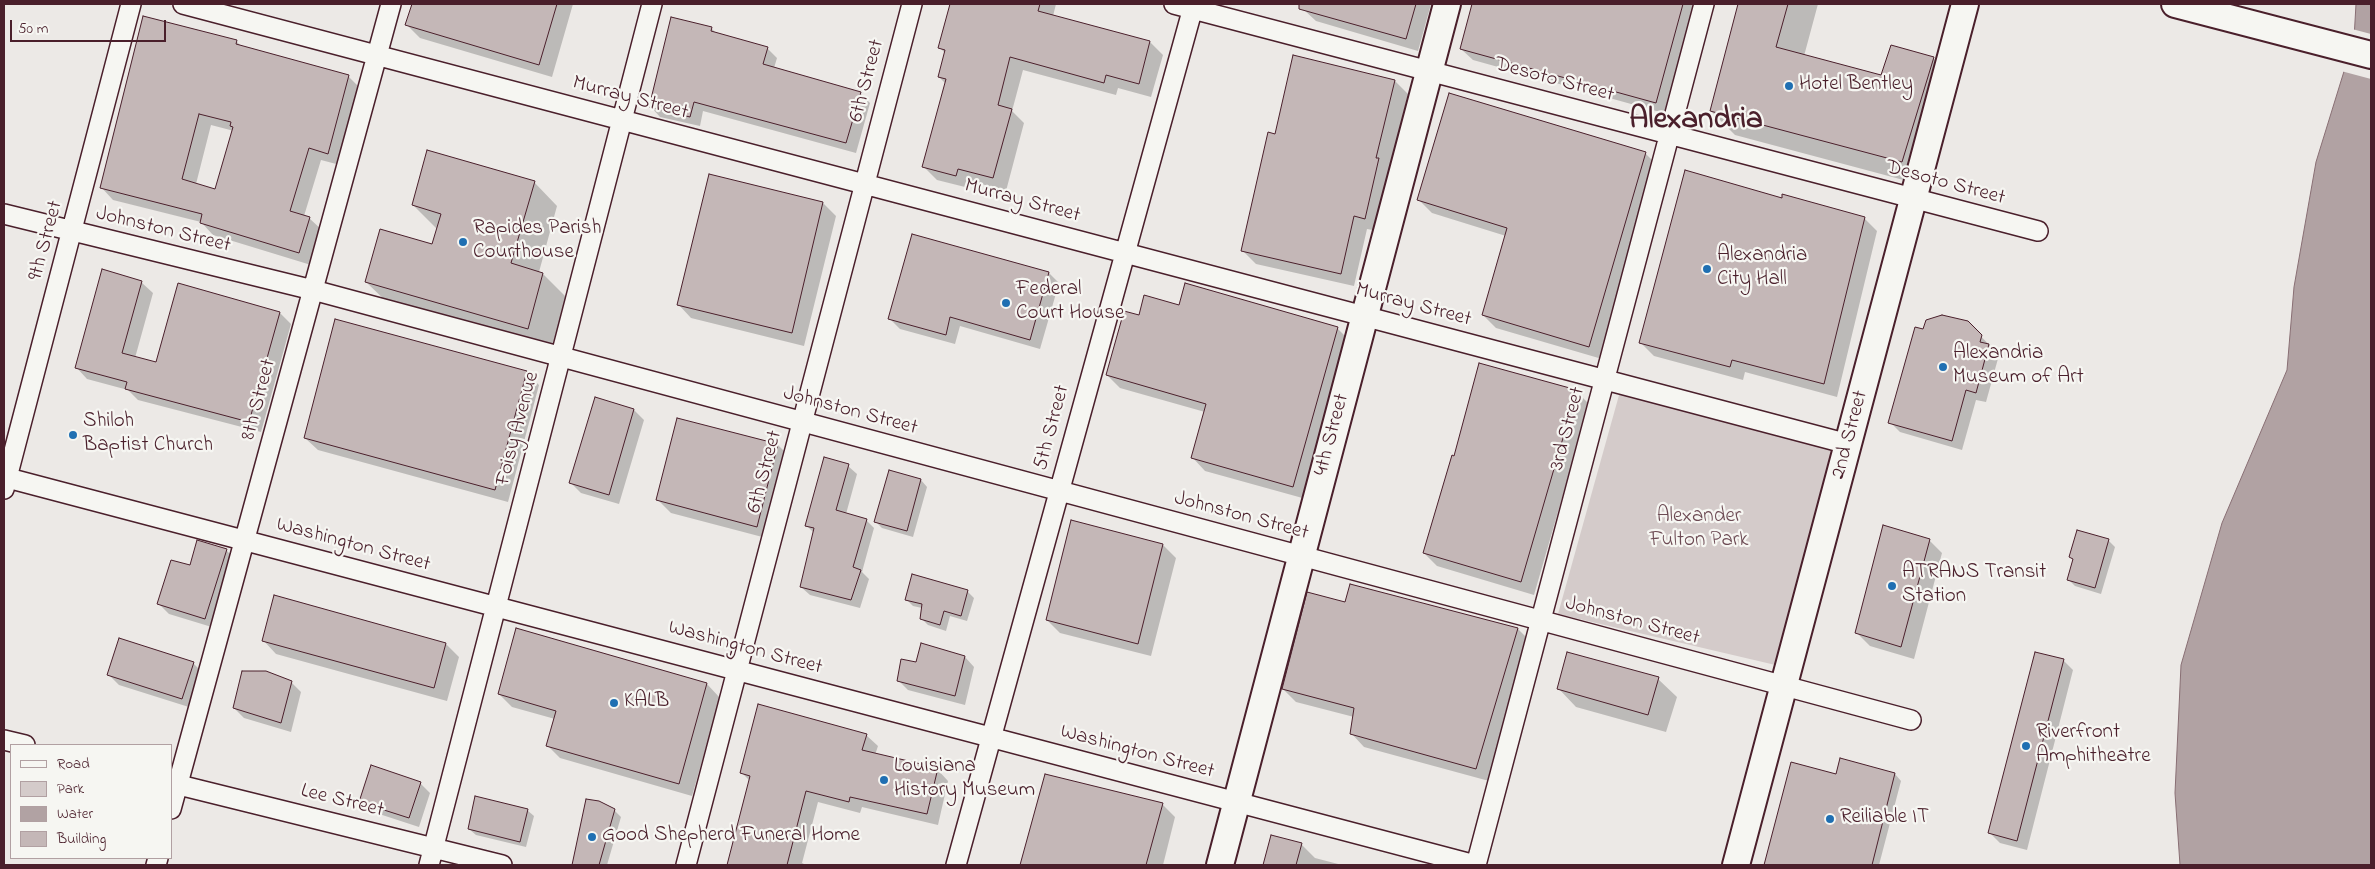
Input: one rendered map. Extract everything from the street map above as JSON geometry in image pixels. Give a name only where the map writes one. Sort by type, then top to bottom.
[{"type":"main road","name":"4th Street","points":[[1220,865],[1447,4]]},
{"type":"main road","name":"2nd Street","points":[[1736,865],[1965,4]]},
{"type":"main road","points":[[2175,4],[2371,55]]},
{"type":"street","name":"9th Street","points":[[5,481],[131,4]]},
{"type":"street","name":"Murray Street","points":[[183,4],[1848,444]]},
{"type":"street","name":"8th Street","points":[[172,803],[175,784],[244,541],[391,4]]},
{"type":"street","name":"Foisy Avenue","points":[[431,856],[652,4]]},
{"type":"street","name":"6th Street","points":[[686,865],[912,4]]},
{"type":"street","name":"Desoto Street","points":[[1174,4],[1193,6],[1429,71],[2038,231]]},
{"type":"street","name":"3rd Street","points":[[1476,865],[1704,4]]},
{"type":"street","name":"5th Street","points":[[956,865],[1193,6]]},
{"type":"street","name":"Johnston Street","points":[[4,214],[313,290],[1910,720]]},
{"type":"street","name":"Washington Street","points":[[5,481],[244,541],[1476,865]]},
{"type":"street","points":[[4,740],[21,744]]},
{"type":"street","name":"Lee Street","points":[[175,784],[431,856],[502,865]]},
{"type":"green space","name":"Alexander Fulton Park","points":[[1621,388],[1845,446],[1784,667],[1558,614]]},
{"type":"water","points":[[2356,4],[2371,4],[2371,865],[2180,865],[2175,793],[2181,665],[2222,523],[2287,370],[2294,287],[2316,162],[2354,39]]},
{"type":"pier","points":[[2352,29],[2371,34],[2371,79],[2341,71]]},
{"type":"building","points":[[412,4],[557,4],[539,65],[405,25]]},
{"type":"building","points":[[950,4],[1040,4],[1038,11],[1150,41],[1139,84],[1106,75],[1104,83],[1010,57],[998,105],[1012,109],[993,178],[958,169],[956,176],[922,167],[946,79],[938,77],[945,50],[938,48]]},
{"type":"building","points":[[1299,4],[1416,4],[1406,39],[1299,9]]},
{"type":"building","points":[[1472,4],[1683,4],[1656,103],[1460,49]]},
{"type":"building","points":[[1738,4],[1788,4],[1776,47],[1881,75],[1891,45],[1934,57],[1902,162],[1710,111]]},
{"type":"building","points":[[143,16],[237,40],[236,44],[349,75],[328,154],[309,148],[290,211],[310,217],[299,253],[200,223],[202,214],[100,188]],"holes":[[[199,114],[231,122],[230,126],[233,127],[215,189],[182,179]]]},
{"type":"building","points":[[671,17],[712,27],[711,31],[768,47],[763,64],[861,92],[846,143],[694,102],[690,117],[649,107]]},
{"type":"building","points":[[1293,55],[1395,80],[1376,158],[1379,158],[1365,219],[1354,216],[1341,274],[1241,251],[1268,132],[1275,134]]},
{"type":"building","points":[[1449,93],[1646,152],[1589,347],[1482,315],[1507,228],[1417,200]]},
{"type":"building","name":"Rapides Parish Courthouse","points":[[427,150],[535,181],[511,263],[543,273],[528,329],[365,282],[380,229],[432,244],[441,214],[412,205]]},
{"type":"building","points":[[1685,170],[1782,198],[1782,194],[1865,217],[1824,384],[1732,360],[1730,367],[1639,343]]},
{"type":"building","points":[[709,174],[823,202],[792,333],[677,305]]},
{"type":"building","points":[[912,234],[1049,272],[1030,340],[950,317],[946,335],[888,319]]},
{"type":"building","points":[[102,269],[142,281],[122,353],[156,362],[178,283],[280,312],[249,422],[125,389],[127,382],[75,368]]},
{"type":"building","points":[[1185,283],[1338,327],[1293,487],[1191,458],[1206,404],[1106,375],[1124,311],[1139,315],[1144,295],[1179,305]]},
{"type":"building","name":"Alexandria Museum of Art","points":[[1942,315],[1968,321],[1982,335],[1980,342],[1989,344],[1976,393],[1966,390],[1952,441],[1888,423],[1915,327],[1923,329],[1926,320]]},
{"type":"building","points":[[335,319],[527,371],[495,490],[304,438]]},
{"type":"building","points":[[1479,363],[1577,390],[1521,582],[1423,553],[1452,455],[1454,456]]},
{"type":"building","points":[[595,397],[634,409],[609,495],[569,483]]},
{"type":"building","points":[[677,418],[778,444],[757,527],[656,500]]},
{"type":"building","points":[[824,457],[849,464],[836,510],[867,519],[853,567],[861,570],[851,600],[800,587],[814,528],[805,526]]},
{"type":"building","points":[[889,470],[921,479],[907,531],[874,522]]},
{"type":"building","points":[[1071,520],[1163,544],[1138,644],[1046,620]]},
{"type":"building","name":"ATRANS Transit Station","points":[[1883,525],[1930,539],[1901,647],[1855,633]]},
{"type":"building","points":[[2077,530],[2109,539],[2095,588],[2067,580],[2073,559],[2069,557]]},
{"type":"building","points":[[197,540],[227,549],[205,619],[157,604],[171,560],[190,565]]},
{"type":"building","points":[[912,574],[968,590],[961,616],[944,611],[940,625],[920,619],[922,604],[905,600]]},
{"type":"building","points":[[1350,584],[1518,628],[1476,769],[1350,734],[1354,708],[1282,689],[1307,592],[1345,602]]},
{"type":"building","points":[[274,595],[446,643],[434,688],[262,641]]},
{"type":"building","name":"KALB","points":[[516,628],[707,683],[679,784],[546,746],[556,711],[498,694]]},
{"type":"building","points":[[119,638],[194,662],[182,699],[107,675]]},
{"type":"building","points":[[921,643],[965,656],[955,696],[897,681],[901,659],[916,662]]},
{"type":"building","points":[[1567,652],[1659,677],[1648,715],[1557,689]]},
{"type":"building","name":"Riverfront Amphitheatre","points":[[2035,652],[2064,659],[2017,841],[1988,833]]},
{"type":"building","points":[[242,671],[266,671],[292,681],[281,723],[233,708]]},
{"type":"building","points":[[758,704],[867,734],[862,750],[938,768],[927,814],[850,797],[849,802],[806,791],[787,865],[727,865],[750,776],[740,773]]},
{"type":"building","name":"Reiliable IT","points":[[1840,758],[1895,773],[1872,865],[1764,865],[1791,762],[1836,774]]},
{"type":"building","points":[[371,765],[421,782],[409,818],[359,802]]},
{"type":"building","points":[[1045,774],[1163,803],[1146,865],[1020,865]]},
{"type":"building","points":[[475,796],[528,809],[520,842],[468,829]]},
{"type":"building","name":"Good Shepherd Funeral Home","points":[[586,799],[599,801],[615,809],[599,865],[572,865]]},
{"type":"building","points":[[1271,835],[1302,843],[1296,865],[1263,865]]},
{"type":"place","name":"Hotel Bentley","points":[[1789,86]]},
{"type":"place","name":"Rapides Parish Courthouse","points":[[463,242]]},
{"type":"place","name":"Alexandria City Hall","points":[[1707,269]]},
{"type":"place","name":"Federal Court House","points":[[1006,303]]},
{"type":"place","name":"Alexandria Museum of Art","points":[[1943,367]]},
{"type":"place","name":"Shiloh Baptist Church","points":[[73,435]]},
{"type":"place","name":"ATRANS Transit Station","points":[[1892,586]]},
{"type":"place","name":"KALB","points":[[614,703]]},
{"type":"place","name":"Riverfront Amphitheatre","points":[[2026,746]]},
{"type":"place","name":"Louisiana History Museum","points":[[884,780]]},
{"type":"place","name":"Reiliable IT","points":[[1830,819]]},
{"type":"place","name":"Good Shepherd Funeral Home","points":[[592,837]]},
{"type":"district","name":"Alexandria","points":[[1696,122]]}]
